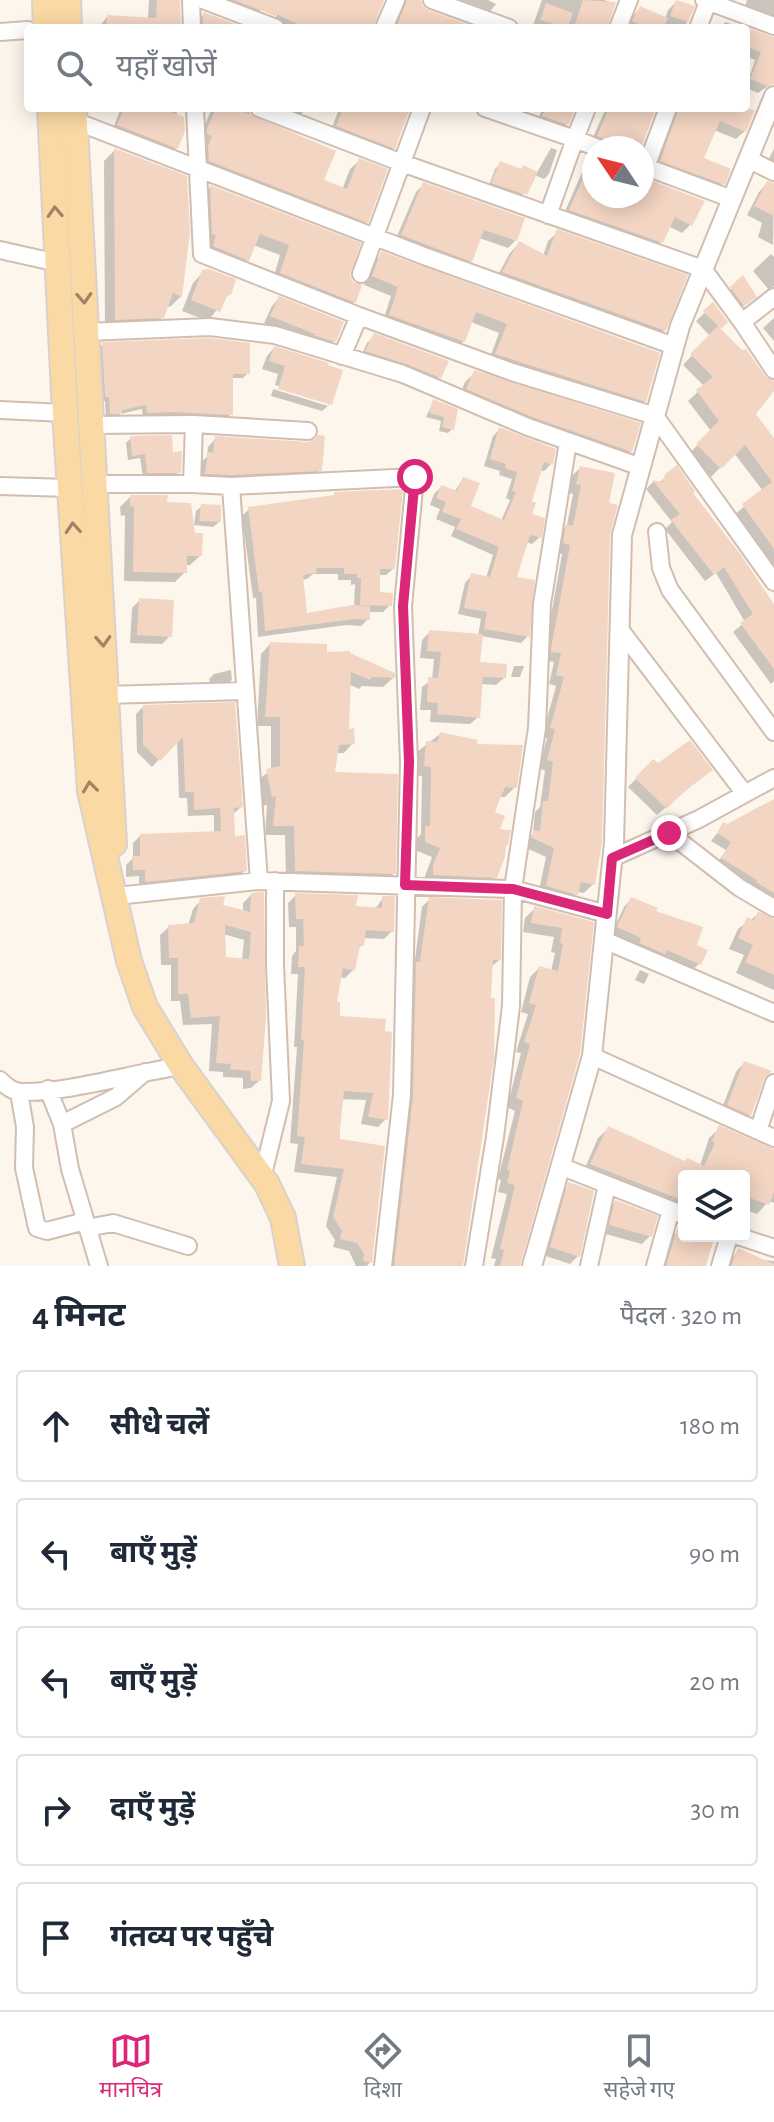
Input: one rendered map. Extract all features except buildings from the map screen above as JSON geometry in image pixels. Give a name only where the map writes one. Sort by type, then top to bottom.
[{"type":"main road","points":[[45,0],[46,24]]},
{"type":"main road","points":[[68,0],[69,24]]},
{"type":"main road","points":[[50,112],[65,413],[82,486],[106,695],[114,843],[140,954],[155,997],[171,1027],[247,1128],[283,1218],[292,1266]]},
{"type":"main road","points":[[74,114],[91,425],[82,486],[90,791],[129,961],[145,1007],[181,1066],[266,1175]]},
{"type":"street","points":[[191,0],[192,24]]},
{"type":"street","points":[[203,0],[266,24]]},
{"type":"street","points":[[386,24],[396,0]]},
{"type":"street","points":[[432,0],[498,24]]},
{"type":"street","points":[[620,24],[629,0]]},
{"type":"street","points":[[699,24],[706,1],[774,26]]},
{"type":"street","points":[[0,32],[24,30]]},
{"type":"street","points":[[532,1266],[592,1056],[612,858],[622,535],[674,346],[774,96]]},
{"type":"street","points":[[195,112],[202,254],[512,372],[655,416],[774,582]]},
{"type":"street","points":[[269,112],[402,163],[703,269],[774,370]]},
{"type":"street","points":[[361,274],[421,112]]},
{"type":"street","points":[[508,112],[582,142]]},
{"type":"street","points":[[548,215],[585,112]]},
{"type":"street","points":[[654,142],[666,112]]},
{"type":"street","points":[[74,114],[198,170],[674,346]]},
{"type":"street","points":[[748,159],[774,172]]},
{"type":"street","points":[[654,170],[732,199]]},
{"type":"street","points":[[0,250],[58,263]]},
{"type":"street","points":[[742,322],[774,297]]},
{"type":"street","points":[[342,356],[359,316]]},
{"type":"street","points":[[86,332],[210,327],[275,335],[403,374],[568,442],[641,467]]},
{"type":"street","points":[[0,410],[65,413]]},
{"type":"street","points":[[192,484],[194,424]]},
{"type":"street","points":[[91,425],[194,424],[308,431]]},
{"type":"street","points":[[474,1266],[495,1137],[511,1006],[513,889],[537,728],[542,604],[568,442]]},
{"type":"street","points":[[0,486],[231,486],[415,477],[403,606],[409,762],[402,1095],[383,1266]]},
{"type":"street","points":[[231,486],[244,691],[275,965],[281,1101],[266,1175]]},
{"type":"street","points":[[657,532],[661,568],[670,590],[774,732]]},
{"type":"street","points":[[619,628],[745,794]]},
{"type":"street","points":[[106,695],[244,691]]},
{"type":"street","points":[[612,858],[669,833],[774,778]]},
{"type":"street","points":[[669,833],[740,888],[774,908]]},
{"type":"street","points":[[126,895],[267,881],[513,889],[607,914]]},
{"type":"street","points":[[604,940],[774,1013]]},
{"type":"street","points":[[592,1056],[774,1138]]},
{"type":"street","points":[[0,1080],[9,1089],[19,1092],[181,1066]]},
{"type":"street","points":[[62,1124],[116,1097],[146,1071]]},
{"type":"street","points":[[758,1131],[774,1083]]},
{"type":"street","points":[[48,1089],[62,1124],[70,1169],[99,1266]]},
{"type":"street","points":[[19,1092],[25,1127],[24,1168],[37,1228],[47,1231],[113,1223],[188,1246]]},
{"type":"street","points":[[560,1166],[678,1212],[655,1266]]},
{"type":"street","points":[[589,1266],[607,1185]]},
{"type":"street","points":[[750,1240],[774,1248]]},
{"type":"street","points":[[720,1266],[727,1242]]},
{"type":"route","points":[[415,477],[403,606],[409,762],[405,885],[513,889],[607,914],[612,858],[669,833]]}]
